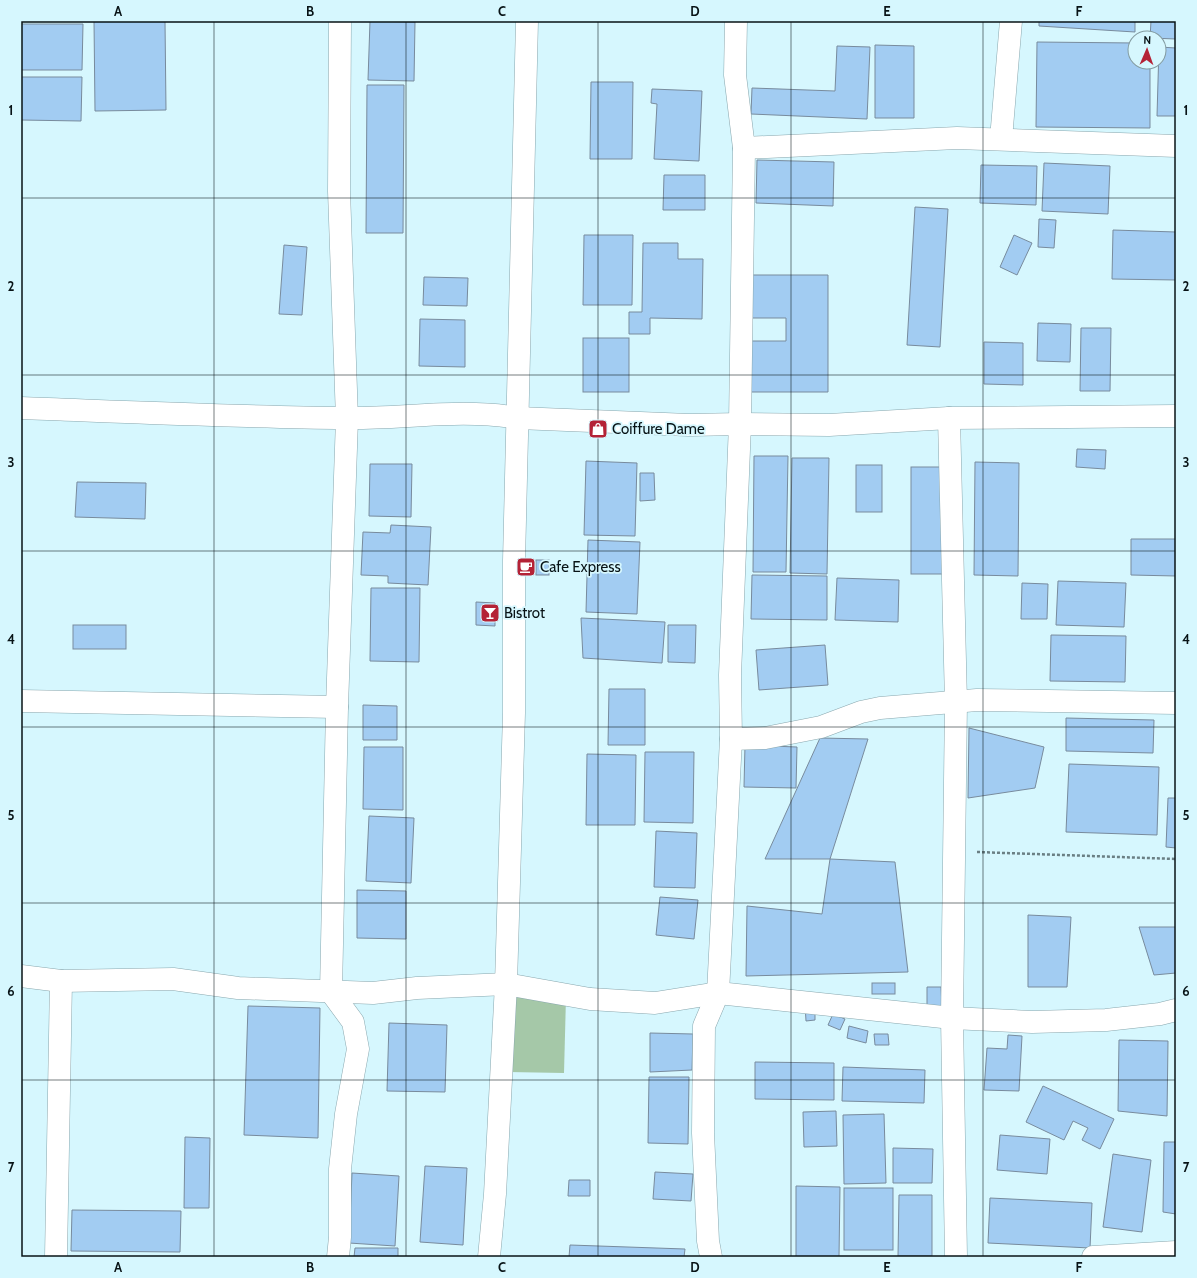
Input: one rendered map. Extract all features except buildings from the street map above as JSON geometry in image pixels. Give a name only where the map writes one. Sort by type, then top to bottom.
[{"type":"street","points":[[338,1257],[341,1162],[346,1114],[358,1049],[352,1022],[331,992],[337,707],[347,418],[339,191],[340,21]]},
{"type":"street","points":[[489,1257],[495,1194],[506,984],[514,713],[514,561],[527,21]]},
{"type":"street","points":[[711,1257],[708,1241],[703,1133],[704,1026],[718,993],[731,739],[730,674],[740,424],[744,148],[735,75],[736,21]]},
{"type":"street","points":[[1001,139],[1011,21]]},
{"type":"street","points":[[744,148],[957,138],[1176,146]]},
{"type":"street","points":[[21,408],[347,418],[471,413],[496,414],[518,418],[689,426],[740,424],[829,425],[949,418],[1176,416]]},
{"type":"street","points":[[949,418],[956,702],[952,1018],[956,1257]]},
{"type":"street","points":[[731,739],[765,738],[821,727],[861,712],[880,708],[977,700],[1176,703]]},
{"type":"street","points":[[21,701],[337,707]]},
{"type":"street","points":[[21,976],[61,981],[173,979],[238,988],[374,993],[417,988],[506,984],[590,999],[655,1003],[718,993],[952,1018],[1032,1022],[1098,1020],[1160,1014],[1176,1010]]},
{"type":"street","points":[[56,1257],[61,981]]},
{"type":"street","points":[[1094,1257],[1176,1252]]},
{"type":"path","points":[[954,852],[1176,859]]},
{"type":"green space","points":[[507,995],[566,997],[564,1073],[505,1072]]},
{"type":"place","name":"Coiffure Dame","points":[[598,429]]},
{"type":"place","name":"Cafe Express","points":[[526,567]]},
{"type":"place","name":"Bistrot","points":[[490,613]]}]
